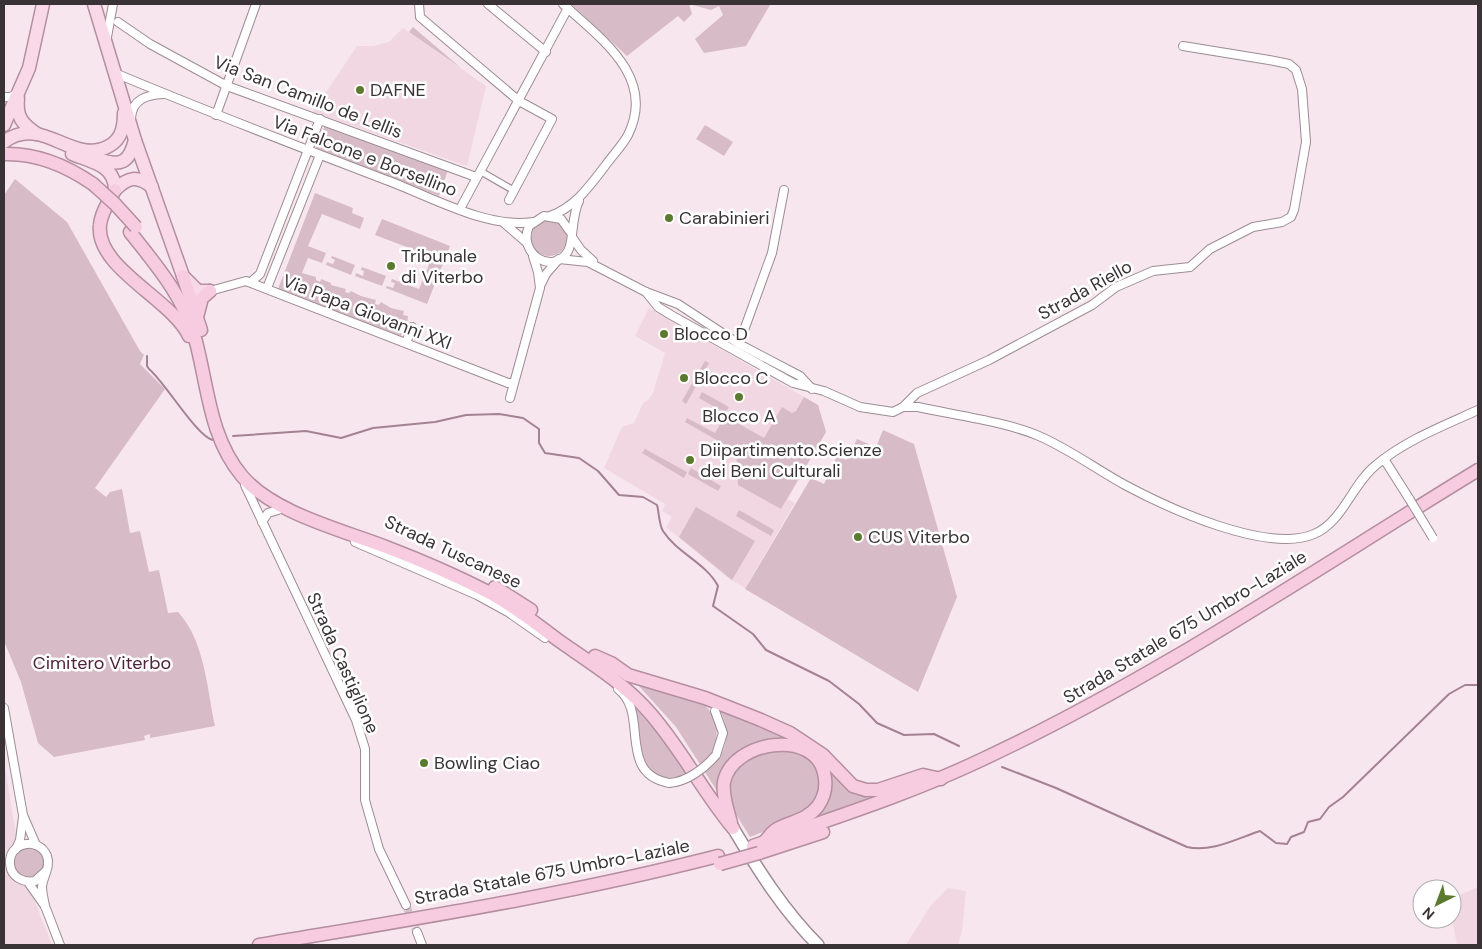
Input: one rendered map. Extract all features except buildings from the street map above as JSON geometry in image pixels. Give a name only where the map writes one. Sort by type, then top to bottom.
[{"type":"highway","points":[[4,154],[13,159],[61,174],[92,188],[110,210],[133,230],[178,281],[195,312]]},
{"type":"highway","points":[[115,190],[102,215],[99,227],[104,249],[186,330],[204,380]]},
{"type":"highway","points":[[133,230],[184,306],[195,337],[204,380]]},
{"type":"highway","points":[[183,276],[195,312]]},
{"type":"highway","points":[[195,312],[202,298],[210,291]]},
{"type":"highway","name":"Strada Tuscanese","points":[[195,312],[224,432],[243,466],[260,482],[281,497],[488,584],[516,599],[595,656],[634,688],[667,722],[715,793],[733,828]]},
{"type":"highway","name":"Strada Tuscanese","points":[[204,380],[218,435],[247,484],[296,512],[389,548],[489,593],[604,672],[631,694],[656,720],[711,802],[733,828]]},
{"type":"highway","name":"Strada Statale 675 Umbro-Laziale","points":[[759,847],[941,779],[1030,737],[1116,692],[1195,646],[1478,470]]},
{"type":"highway","name":"Strada Statale 675 Umbro-Laziale","points":[[309,945],[574,898],[719,860],[914,799],[1034,744],[1175,667],[1478,480]]},
{"type":"highway","points":[[595,656],[611,663],[628,675],[704,698],[762,720],[811,745],[853,786],[866,790],[878,790],[923,775],[941,779]]},
{"type":"highway","points":[[622,692],[656,720]]},
{"type":"highway","points":[[704,698],[715,711]]},
{"type":"highway","points":[[733,828],[724,788],[727,774],[736,760],[748,752],[769,747],[793,745],[806,750],[819,762],[824,770],[826,782],[824,796],[812,812],[802,820],[777,828],[759,847]]},
{"type":"highway","name":"Strada Statale 675 Umbro-Laziale","points":[[259,945],[573,890],[719,860]]},
{"type":"main road","points":[[94,4],[135,140],[183,276],[198,290],[210,291]]},
{"type":"main road","points":[[6,120],[36,46],[44,5]]},
{"type":"main road","points":[[19,91],[18,115],[25,126],[38,134],[113,163],[120,163],[127,159],[135,140]]},
{"type":"main road","points":[[82,151],[104,149],[117,140],[124,123],[123,102]]},
{"type":"main road","points":[[9,138],[38,134]]},
{"type":"main road","points":[[9,138],[32,139],[104,166],[112,172],[115,190]]},
{"type":"main road","points":[[115,190],[124,181],[132,178],[138,178],[152,187]]},
{"type":"main road","name":"Strada Tuscanese","points":[[733,828],[767,882],[796,923],[818,945]]},
{"type":"street","points":[[106,42],[113,4]]},
{"type":"street","points":[[216,115],[256,4]]},
{"type":"street","points":[[419,4],[420,17],[519,101],[552,120],[508,200]]},
{"type":"street","points":[[488,4],[546,52]]},
{"type":"street","points":[[460,209],[546,52],[566,6],[624,64],[630,74],[636,96],[634,120],[627,136],[580,197],[565,210],[533,222],[527,232],[527,244],[538,272],[540,288]]},
{"type":"street","name":"Via San Camillo de Lellis","points":[[110,16],[150,44],[227,86],[478,174]]},
{"type":"street","name":"Strada Riello","points":[[902,408],[917,393],[989,360],[1092,305],[1122,284],[1154,272],[1190,267],[1210,249],[1254,228],[1271,226],[1291,217],[1294,210],[1306,142],[1302,89],[1296,70],[1289,64],[1183,46]]},
{"type":"street","name":"Via Falcone e Borsellino","points":[[115,73],[216,115],[460,209],[504,223],[533,222]]},
{"type":"street","points":[[4,97],[11,97],[19,91]]},
{"type":"street","points":[[131,126],[134,106],[142,98],[165,94]]},
{"type":"street","points":[[4,102],[6,120]]},
{"type":"street","points":[[210,291],[252,281],[260,274],[274,242],[320,119]]},
{"type":"street","points":[[267,288],[320,155]]},
{"type":"street","points":[[478,174],[513,190]]},
{"type":"street","points":[[298,177],[310,181]]},
{"type":"street","points":[[739,344],[772,253],[784,190]]},
{"type":"street","points":[[510,398],[540,288],[546,274],[558,259],[568,251],[573,215],[580,197]]},
{"type":"street","points":[[550,216],[561,219],[585,255],[600,267]]},
{"type":"street","name":"Via Falcone e Borsellino","points":[[504,223],[527,244]]},
{"type":"street","points":[[274,242],[284,246]]},
{"type":"street","points":[[532,254],[546,262],[558,259],[576,259],[600,267],[646,292],[678,304],[739,344],[800,376],[812,389]]},
{"type":"street","name":"Via Papa Giovanni XXI","points":[[252,281],[508,383],[513,383]]},
{"type":"street","points":[[646,292],[658,307],[787,380],[812,389],[824,391],[860,408],[893,412],[902,408],[918,407],[1038,436],[1126,485],[1199,518],[1247,535],[1282,540],[1312,535],[1326,528],[1361,478],[1384,459],[1403,445],[1478,410]]},
{"type":"street","points":[[406,343],[412,327]]},
{"type":"street","points":[[1384,459],[1433,538]]},
{"type":"street","name":"Strada Tuscanese","points":[[247,484],[262,501],[278,510],[408,564],[482,598],[513,616],[622,692]]},
{"type":"street","name":"Strada Castiglione","points":[[247,484],[262,522],[356,720],[365,749],[365,800],[379,849],[406,905]]},
{"type":"street","points":[[262,522],[268,513],[278,510]]},
{"type":"street","points":[[622,692],[630,708],[641,766],[654,778],[669,783],[688,778],[709,763],[716,755],[722,733],[715,711]]},
{"type":"street","points":[[4,708],[24,815],[36,845],[46,854],[48,861],[42,887],[45,906],[60,945]]},
{"type":"street","points":[[24,815],[20,840],[10,858],[11,868],[18,878],[28,882],[45,906]]},
{"type":"street","points":[[16,849],[24,844],[36,845]]},
{"type":"street","points":[[28,882],[39,879],[46,871]]},
{"type":"street","points":[[417,932],[422,945]]},
{"type":"shaded area","points":[[403,28],[486,86],[467,166],[313,112],[357,46],[373,46],[389,42]]},
{"type":"shaded area","points":[[649,308],[818,405],[826,432],[788,499],[795,503],[745,588],[728,578],[666,527],[672,517],[662,511],[665,504],[604,468],[622,427],[634,423],[643,403],[653,393],[665,353],[635,336]]},
{"type":"shaded area","points":[[4,760],[21,866],[52,945],[4,945]]},
{"type":"shaded area","points":[[1478,887],[1478,945],[1457,945],[1454,929],[1462,929],[1462,894]]},
{"type":"shaded area","points":[[948,888],[966,891],[962,931],[958,945],[906,945],[931,905]]},
{"type":"green space","points":[[571,4],[689,4],[692,14],[684,22],[678,16],[627,56]]},
{"type":"green space","points":[[689,4],[770,5],[746,46],[704,53],[695,39],[723,15],[719,6],[711,10]]},
{"type":"green space","points":[[413,27],[461,68],[409,32]]},
{"type":"green space","points":[[325,125],[448,170],[439,196],[316,149]]},
{"type":"green space","points":[[705,125],[733,142],[724,156],[696,139]]},
{"type":"green space","name":"Cimitero Viterbo","points":[[15,179],[67,222],[144,355],[140,364],[165,389],[95,488],[106,497],[110,492],[122,489],[130,533],[140,531],[149,572],[159,570],[168,613],[178,612],[194,637],[204,666],[215,726],[150,738],[150,734],[144,736],[145,740],[54,757],[38,743],[21,682],[4,641],[4,195]]},
{"type":"green space","points":[[315,193],[353,208],[352,213],[364,218],[360,229],[322,214],[308,246],[326,253],[322,263],[308,258],[302,273],[316,277],[316,280],[320,282],[321,279],[331,283],[331,285],[346,289],[345,292],[349,293],[351,291],[376,300],[375,304],[379,305],[381,302],[391,308],[404,311],[403,315],[408,316],[407,325],[401,336],[278,289]]},
{"type":"green space","points":[[382,219],[450,246],[427,304],[386,288],[387,286],[393,288],[395,283],[391,282],[392,279],[419,289],[429,265],[423,262],[425,254],[375,235]]},
{"type":"green space","points":[[549,220],[556,221],[562,225],[566,231],[566,245],[562,251],[556,255],[549,256],[542,255],[536,251],[532,245],[531,238],[532,231],[536,225],[542,221]]},
{"type":"green space","points":[[332,256],[355,265],[351,275],[326,265],[327,262],[333,264],[335,260],[331,258]]},
{"type":"green space","points":[[362,267],[386,276],[382,286],[355,276],[356,273],[363,276],[364,271],[361,270]]},
{"type":"green space","points":[[705,361],[709,363],[686,404],[682,401]]},
{"type":"green space","points":[[702,392],[729,407],[725,413],[699,398]]},
{"type":"green space","points":[[804,397],[818,405],[826,432],[781,509],[738,485],[736,451],[685,422],[687,418],[715,433],[725,416],[764,438],[782,407],[792,413],[796,411]]},
{"type":"green space","name":"CUS Viterbo","points":[[883,430],[914,444],[957,597],[918,692],[745,589],[811,478],[824,484],[837,456],[846,460],[857,439],[876,447]]},
{"type":"green space","points":[[645,449],[687,472],[684,478],[642,453]]},
{"type":"green space","points":[[691,468],[721,486],[718,491],[688,474]]},
{"type":"green space","points":[[696,507],[755,541],[732,580],[679,537]]},
{"type":"green space","points":[[739,510],[774,530],[771,536],[736,516]]},
{"type":"green space","points":[[639,686],[682,695],[703,704],[715,721],[717,734],[711,754],[719,759],[726,740],[726,727],[719,708],[794,741],[747,749],[719,794],[676,727]]},
{"type":"green space","points":[[636,709],[660,735],[687,775],[670,778],[658,776],[649,770],[643,761],[637,737],[634,710]]},
{"type":"green space","points":[[783,749],[802,754],[813,762],[818,775],[820,795],[801,817],[750,837],[729,803],[728,783],[733,772],[750,756]]},
{"type":"green space","points":[[829,770],[845,788],[869,798],[816,817]]},
{"type":"green space","points":[[29,847],[40,851],[44,862],[40,873],[29,877],[18,873],[14,862],[18,851]]},
{"type":"waterway","points":[[147,356],[147,366],[149,369],[198,429],[206,437],[213,440]]},
{"type":"waterway","points":[[233,436],[306,431],[341,438],[373,428],[435,422],[466,415],[499,414],[523,418],[539,429],[539,443],[545,453],[579,458],[598,471],[619,495],[643,497],[657,505],[663,531],[669,539],[699,564],[718,586],[713,606],[753,634],[766,650],[829,681],[859,704],[877,723],[904,735],[934,734],[959,746]]},
{"type":"waterway","points":[[1002,767],[1056,788],[1187,847],[1205,848],[1215,846],[1260,831],[1276,843],[1287,844],[1291,837],[1304,832],[1308,822],[1320,819],[1329,807],[1343,797],[1449,694],[1465,685],[1478,685]]},
{"type":"tunnel","points":[[406,905],[417,932]]},
{"type":"place","name":"DAFNE","points":[[360,90]]},
{"type":"place","name":"Carabinieri","points":[[669,218]]},
{"type":"place","name":"Tribunale di Viterbo","points":[[391,266]]},
{"type":"place","name":"Blocco D","points":[[664,334]]},
{"type":"place","name":"Blocco C","points":[[684,378]]},
{"type":"place","name":"Blocco A","points":[[739,397]]},
{"type":"place","name":"Diipartimento.Scienze dei Beni Culturali","points":[[690,460]]},
{"type":"place","name":"CUS Viterbo","points":[[858,537]]},
{"type":"place","name":"Bowling Ciao","points":[[424,763]]}]
